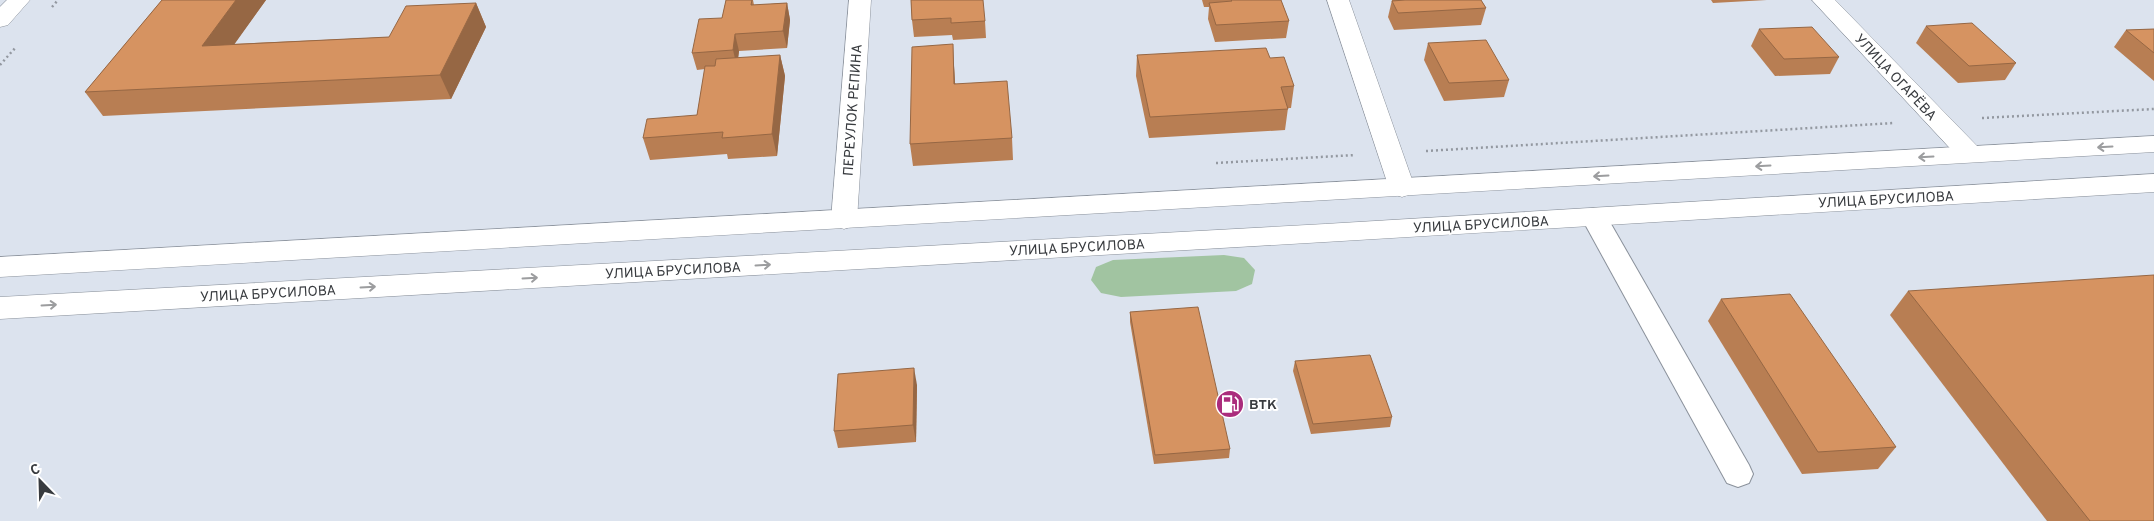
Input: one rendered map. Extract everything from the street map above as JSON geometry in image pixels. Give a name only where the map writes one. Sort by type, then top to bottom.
[{"type":"main road","points":[[0,20],[19,0]]},
{"type":"main road","name":"ПЕРЕУЛОК РЕПИНА","points":[[844,220],[860,0]]},
{"type":"main road","points":[[1338,0],[1402,188]]},
{"type":"main road","name":"УЛИЦА ОГАРЁВА","points":[[1823,0],[1970,154]]},
{"type":"main road","points":[[0,267],[2154,144]]},
{"type":"main road","name":"УЛИЦА БРУСИЛОВА","points":[[0,308],[2154,183]]},
{"type":"lane","points":[[1594,217],[1738,474]]},
{"type":"green space","points":[[1224,255],[1244,258],[1255,270],[1252,284],[1236,291],[1121,297],[1101,293],[1091,280],[1096,267],[1113,260]]},
{"type":"building","points":[[162,0],[236,0],[202,46],[389,37],[406,6],[476,3],[440,75],[85,92]]},
{"type":"building","points":[[726,0],[752,0],[751,5],[787,3],[783,31],[735,34],[733,50],[692,53],[699,19],[722,18]]},
{"type":"building","points":[[911,0],[983,0],[985,21],[951,23],[951,18],[912,20]]},
{"type":"building","points":[[1231,0],[1281,0],[1289,21],[1216,25],[1209,3]]},
{"type":"building","points":[[1481,0],[1486,8],[1398,13],[1392,1]]},
{"type":"building","points":[[1972,23],[2016,63],[1969,66],[1926,26]]},
{"type":"building","points":[[1812,27],[1839,57],[1784,59],[1759,29]]},
{"type":"building","points":[[2154,29],[2154,53],[2126,30]]},
{"type":"building","points":[[1486,40],[1509,80],[1449,83],[1428,43]]},
{"type":"building","points":[[953,44],[954,84],[1007,81],[1012,138],[910,144],[912,47]]},
{"type":"building","points":[[1266,48],[1270,58],[1284,57],[1294,86],[1281,87],[1288,109],[1150,117],[1137,55]]},
{"type":"building","points":[[780,55],[772,134],[722,138],[723,132],[643,138],[647,119],[697,115],[705,66],[715,66],[716,59]]},
{"type":"building","points":[[2154,275],[2154,521],[2090,521],[1908,291]]},
{"type":"building","points":[[1790,294],[1896,447],[1818,452],[1721,299]]},
{"type":"building","points":[[1198,307],[1230,449],[1155,455],[1130,312]]},
{"type":"building","points":[[1370,355],[1392,417],[1313,424],[1295,361]]},
{"type":"building","points":[[914,368],[913,425],[834,431],[838,374]]},
{"type":"place","name":"ВТК","points":[[1230,404]]}]
